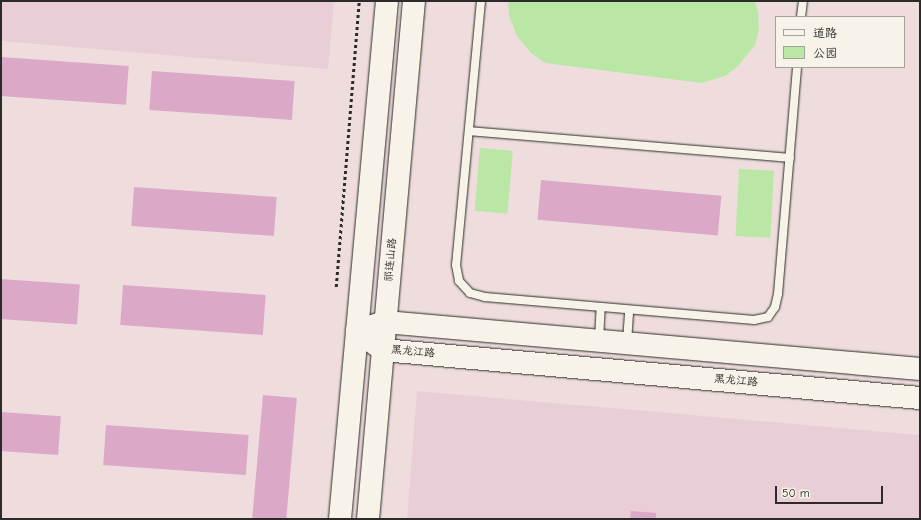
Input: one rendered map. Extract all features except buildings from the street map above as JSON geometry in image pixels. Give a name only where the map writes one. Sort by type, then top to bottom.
[{"type":"main road","points":[[340,519],[387,1]]},
{"type":"main road","name":"祁连山路","points":[[368,519],[414,1]]},
{"type":"main road","points":[[357,332],[385,322],[920,369]]},
{"type":"main road","name":"黑龙江路","points":[[357,332],[383,350],[920,398]]},
{"type":"main road","points":[[606,369],[611,341]]},
{"type":"lane","points":[[481,1],[456,265],[458,281],[470,293],[485,297],[754,320],[768,317],[775,307],[778,294],[797,68]]},
{"type":"lane","points":[[801,16],[803,1]]},
{"type":"lane","points":[[469,131],[790,158]]},
{"type":"lane","points":[[601,307],[611,341]]},
{"type":"lane","points":[[611,341],[629,310]]},
{"type":"path","points":[[336,286],[359,1]]},
{"type":"shaded area","points":[[1,1],[334,1],[328,69],[1,41]]},
{"type":"shaded area","points":[[417,391],[920,435],[920,519],[407,519]]},
{"type":"green space","points":[[508,1],[755,1],[758,12],[759,30],[755,45],[738,66],[725,76],[702,83],[545,63],[531,53],[517,36],[509,16]]},
{"type":"green space","points":[[480,148],[513,151],[507,214],[475,211]]},
{"type":"green space","points":[[739,169],[774,171],[770,238],[735,236]]}]
